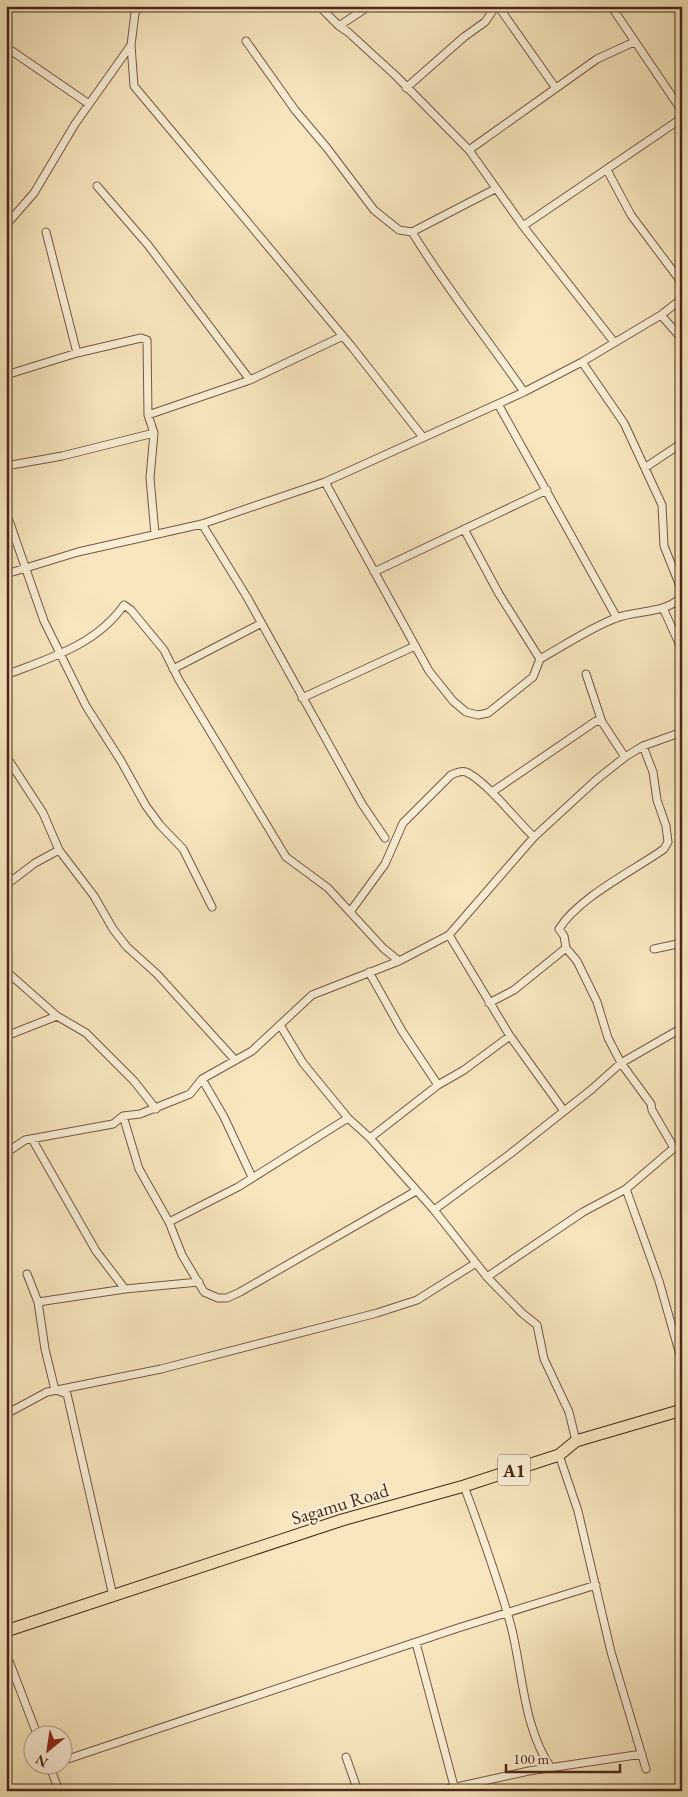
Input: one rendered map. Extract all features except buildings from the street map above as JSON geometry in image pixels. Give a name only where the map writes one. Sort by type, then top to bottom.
[{"type":"highway","name":"Sagamu Road","points":[[6,1631],[342,1520],[464,1486],[559,1456],[576,1441],[682,1410]]},
{"type":"street","points":[[6,12],[10,6]]},
{"type":"street","points":[[140,6],[135,13],[131,45],[134,86],[343,336],[422,436]]},
{"type":"street","points":[[319,6],[395,75],[469,150],[523,226],[614,342]]},
{"type":"street","points":[[339,26],[369,6]]},
{"type":"street","points":[[406,88],[464,37],[485,22],[497,6],[555,87]]},
{"type":"street","points":[[611,6],[682,111]]},
{"type":"street","points":[[246,41],[295,110],[327,148],[374,210],[399,230],[412,232],[495,188]]},
{"type":"street","points":[[469,150],[555,87],[597,59],[634,42]]},
{"type":"street","points":[[6,225],[34,193],[89,104],[131,45]]},
{"type":"street","points":[[6,47],[89,104]]},
{"type":"street","points":[[523,226],[574,189],[607,170],[682,118]]},
{"type":"street","points":[[607,170],[631,215],[682,283]]},
{"type":"street","points":[[97,186],[148,245],[250,380]]},
{"type":"street","points":[[46,232],[77,354]]},
{"type":"street","points":[[412,232],[431,263],[481,329],[524,392]]},
{"type":"street","points":[[6,574],[78,552],[202,524],[325,482],[422,436],[524,392],[582,362],[661,315],[680,301],[682,296]]},
{"type":"street","points":[[661,315],[682,339]]},
{"type":"street","points":[[148,415],[250,380],[343,336]]},
{"type":"street","points":[[6,375],[141,338],[147,340],[148,415],[154,433],[150,478],[155,534]]},
{"type":"street","points":[[325,482],[429,671],[453,700],[466,712],[478,715],[488,712],[533,677],[540,659],[617,618],[663,608],[677,602],[682,596],[680,586],[664,546],[662,505],[646,467],[624,423],[582,362]]},
{"type":"street","points":[[498,404],[617,618]]},
{"type":"street","points":[[6,466],[62,456],[154,433]]},
{"type":"street","points":[[646,467],[682,443]]},
{"type":"street","points":[[374,572],[547,490]]},
{"type":"street","points":[[6,512],[44,621],[86,706],[121,761],[146,806],[160,826],[183,849],[212,907]]},
{"type":"street","points":[[202,524],[331,745],[362,804],[385,838]]},
{"type":"street","points":[[464,529],[499,594],[540,659]]},
{"type":"street","points":[[6,675],[60,655],[86,642],[115,617],[124,606],[131,610],[164,650],[173,669],[286,857],[328,888],[399,960]]},
{"type":"street","points":[[663,608],[682,650]]},
{"type":"street","points":[[173,669],[260,624]]},
{"type":"street","points":[[302,698],[416,646]]},
{"type":"street","points":[[586,674],[602,722],[625,756]]},
{"type":"street","points":[[492,792],[596,721],[602,722]]},
{"type":"street","points":[[6,1153],[25,1140],[113,1124],[123,1116],[140,1114],[156,1109],[190,1094],[202,1079],[252,1051],[312,995],[399,960],[449,934],[534,836],[625,756],[644,746],[682,732]]},
{"type":"street","points":[[487,1277],[583,1212],[626,1189],[654,1163],[671,1153],[674,1148],[652,1110],[651,1104],[621,1063],[608,1038],[597,1002],[578,961],[566,948],[564,936],[560,929],[569,915],[590,898],[664,849],[668,842],[666,826],[657,800],[653,772],[644,746]]},
{"type":"street","points":[[6,756],[10,769],[43,813],[59,850],[94,896],[101,910],[127,947],[157,974],[235,1060]]},
{"type":"street","points":[[350,912],[385,864],[403,823],[452,775],[460,771],[466,772],[492,792],[534,836]]},
{"type":"street","points":[[6,884],[35,863],[59,850]]},
{"type":"street","points":[[449,934],[489,1004],[564,1111]]},
{"type":"street","points":[[654,949],[682,943]]},
{"type":"street","points":[[489,1004],[514,990],[566,948]]},
{"type":"street","points":[[6,971],[57,1016],[86,1033],[134,1081],[156,1109]]},
{"type":"street","points":[[369,972],[402,1031],[438,1085]]},
{"type":"street","points":[[6,1036],[57,1016]]},
{"type":"street","points":[[280,1025],[303,1063],[348,1118],[370,1138],[434,1210],[487,1277],[522,1313],[537,1325],[544,1359],[569,1412],[576,1441]]},
{"type":"street","points":[[434,1210],[564,1111],[621,1063],[682,1028]]},
{"type":"street","points":[[370,1138],[438,1085],[464,1070],[510,1036]]},
{"type":"street","points":[[202,1079],[224,1117],[252,1177]]},
{"type":"street","points":[[123,1116],[139,1169],[169,1222],[182,1255],[204,1292],[218,1298],[227,1298],[320,1248],[416,1191]]},
{"type":"street","points":[[169,1222],[238,1187],[348,1118]]},
{"type":"street","points":[[32,1139],[96,1250],[125,1289]]},
{"type":"street","points":[[626,1189],[659,1281],[682,1362]]},
{"type":"street","points":[[6,1414],[47,1392],[161,1370],[417,1300],[476,1263]]},
{"type":"street","points":[[27,1274],[38,1302],[45,1349],[56,1390]]},
{"type":"street","points":[[38,1302],[125,1289],[199,1282]]},
{"type":"street","points":[[56,1390],[67,1394],[113,1596]]},
{"type":"street","points":[[559,1456],[578,1511],[611,1652],[646,1769]]},
{"type":"street","points":[[464,1486],[490,1557],[506,1613],[532,1724],[540,1749],[551,1768]]},
{"type":"street","points":[[72,1758],[506,1613],[596,1585]]},
{"type":"street","points":[[416,1643],[454,1786]]},
{"type":"street","points":[[6,1653],[33,1724]]},
{"type":"street","points":[[438,1791],[454,1786],[551,1768],[642,1754]]},
{"type":"street","points":[[346,1757],[358,1791]]},
{"type":"street","points":[[53,1774],[59,1791]]}]
